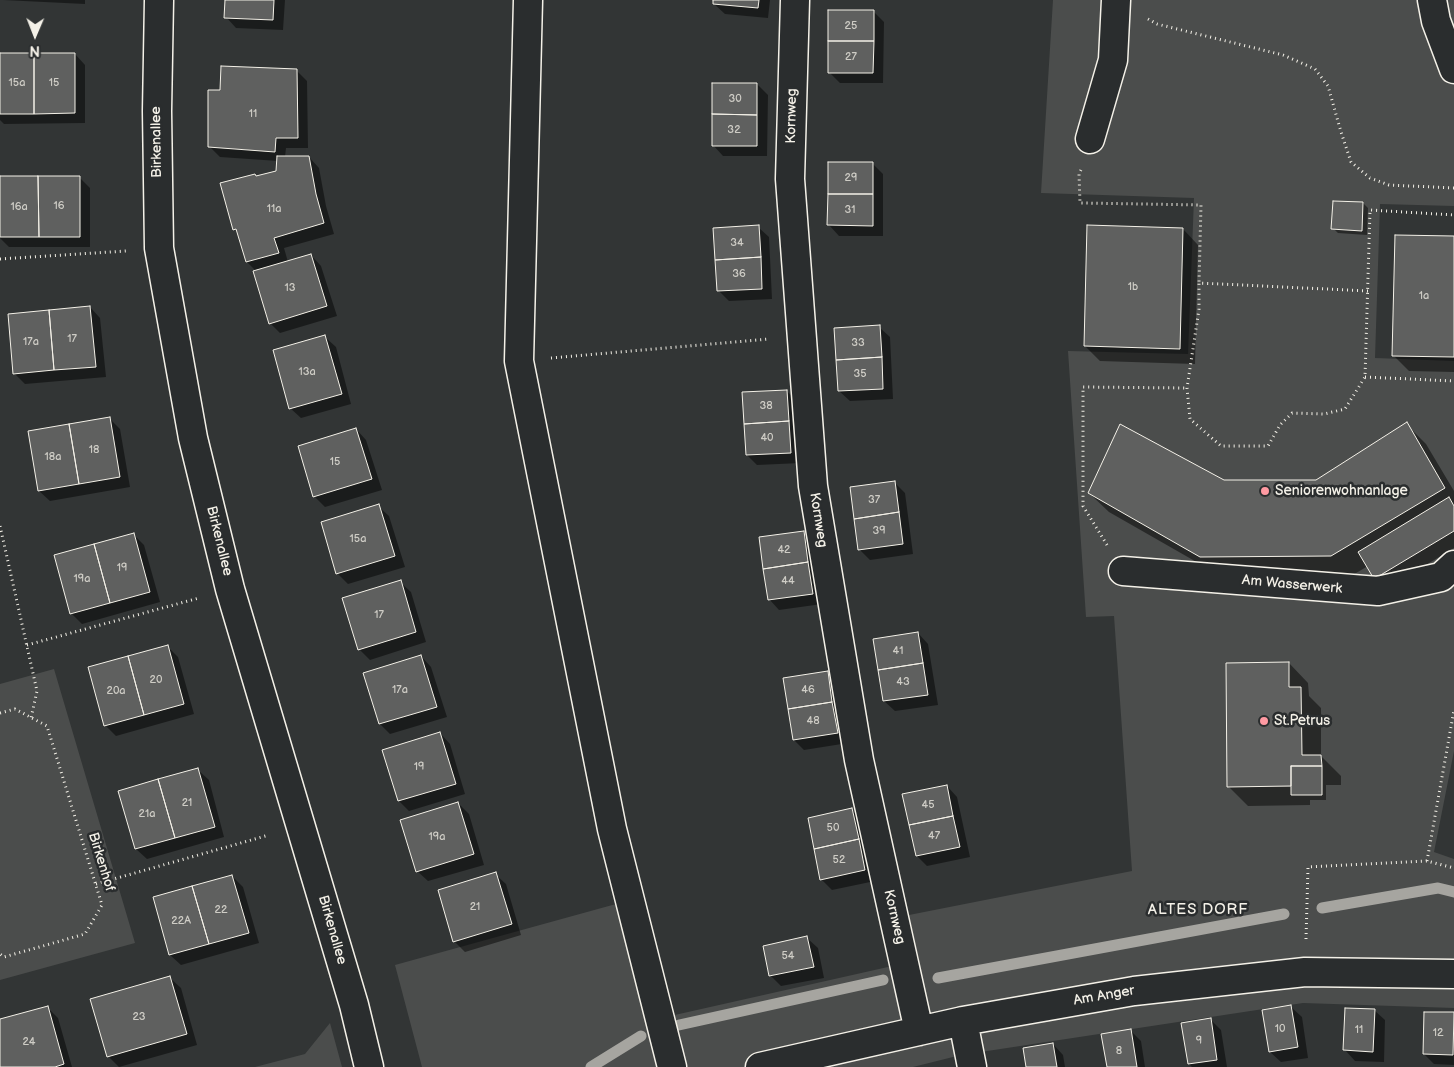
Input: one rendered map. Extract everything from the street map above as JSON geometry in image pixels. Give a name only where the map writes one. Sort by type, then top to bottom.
[{"type":"street","name":"Birkenallee","points":[[159,0],[157,111],[159,248],[192,438],[230,589],[302,826],[354,1005],[369,1067]]},
{"type":"street","points":[[528,0],[519,361],[612,829],[672,1067]]},
{"type":"street","name":"Kornweg","points":[[795,0],[790,179],[813,486],[858,760],[919,1030]]},
{"type":"street","points":[[1090,139],[1112,60],[1116,0]]},
{"type":"street","points":[[1432,0],[1436,21],[1454,69]]},
{"type":"street","name":"Am Wasserwerk","points":[[1124,571],[1378,592],[1441,576],[1454,565]]},
{"type":"street","name":"Am Anger","points":[[760,1067],[963,1021],[1134,991],[1305,972],[1454,974]]},
{"type":"street","points":[[963,1021],[972,1067]]},
{"type":"path","points":[[1116,0],[1157,24],[1283,55],[1315,69],[1328,86],[1351,162],[1370,178],[1389,185],[1454,188]]},
{"type":"path","points":[[1090,139],[1079,174],[1080,203],[1201,205],[1199,309],[1188,388],[1190,419],[1221,446],[1268,446],[1280,425],[1292,413],[1324,414],[1345,408],[1365,377],[1370,210],[1454,215]]},
{"type":"path","points":[[0,259],[159,248]]},
{"type":"path","points":[[1200,283],[1368,291]]},
{"type":"path","points":[[519,361],[802,336]]},
{"type":"path","points":[[1365,377],[1454,381]]},
{"type":"path","points":[[1124,571],[1083,506],[1083,387],[1188,388]]},
{"type":"path","points":[[0,526],[37,691],[31,718]]},
{"type":"path","points":[[27,645],[230,589]]},
{"type":"path","name":"Birkenhof","points":[[0,713],[15,709],[48,726],[102,905],[85,934],[4,957],[0,954]]},
{"type":"path","points":[[1427,861],[1454,710]]},
{"type":"path","points":[[96,884],[302,826]]},
{"type":"path","points":[[1305,972],[1308,868],[1427,861],[1454,868]]},
{"type":"shaded area","points":[[1053,0],[1454,0],[1454,206],[1380,204],[1375,358],[1454,361],[1454,751],[1434,852],[1454,859],[1454,1008],[1303,1003],[961,1055],[913,1067],[422,1067],[395,965],[616,904],[648,1021],[919,960],[909,915],[1132,871],[1114,616],[1086,617],[1068,351],[1188,354],[1194,198],[1041,193]]},
{"type":"shaded area","points":[[54,669],[135,943],[0,980],[0,684]]},
{"type":"shaded area","points":[[330,1023],[342,1067],[255,1067],[305,1054]]},
{"type":"building","points":[[225,0],[274,0],[273,20],[224,18]]},
{"type":"building","points":[[713,0],[759,0],[758,8],[713,4]]},
{"type":"building","points":[[828,10],[874,10],[874,41],[828,41]]},
{"type":"building","points":[[828,41],[874,41],[873,73],[828,73]]},
{"type":"building","points":[[0,53],[34,53],[34,114],[0,114]]},
{"type":"building","points":[[34,53],[75,53],[75,113],[34,114]]},
{"type":"building","points":[[221,66],[297,69],[298,138],[276,138],[275,152],[208,147],[208,90],[220,90]]},
{"type":"building","points":[[712,83],[757,83],[757,115],[712,114]]},
{"type":"building","points":[[712,114],[757,115],[757,146],[712,146]]},
{"type":"building","points":[[277,156],[309,156],[324,223],[274,238],[279,253],[246,262],[236,229],[233,230],[220,183],[276,171]]},
{"type":"building","points":[[828,162],[873,162],[873,194],[828,194]]},
{"type":"building","points":[[0,176],[38,176],[39,237],[0,237]]},
{"type":"building","points":[[38,176],[80,176],[80,237],[39,237]]},
{"type":"building","points":[[828,194],[873,194],[873,226],[827,225]]},
{"type":"building","points":[[1333,201],[1363,202],[1362,231],[1331,229]]},
{"type":"building","points":[[759,225],[761,257],[715,260],[713,228]]},
{"type":"building","points":[[1087,225],[1183,228],[1180,349],[1084,346]]},
{"type":"building","points":[[1395,235],[1454,236],[1454,357],[1392,356]]},
{"type":"building","points":[[311,254],[327,306],[269,324],[253,271]]},
{"type":"building","points":[[761,257],[762,289],[717,291],[715,260]]},
{"type":"building","points":[[90,306],[96,367],[54,370],[49,310]]},
{"type":"building","points":[[49,310],[54,370],[13,374],[8,314]]},
{"type":"building","points":[[880,325],[882,357],[836,360],[834,328]]},
{"type":"building","points":[[325,335],[342,394],[289,409],[273,350]]},
{"type":"building","points":[[882,357],[883,389],[838,391],[836,360]]},
{"type":"building","points":[[787,390],[789,421],[744,424],[742,392]]},
{"type":"building","points":[[110,417],[120,477],[79,484],[69,424]]},
{"type":"building","points":[[789,421],[791,453],[746,455],[744,424]]},
{"type":"building","name":"Seniorenwohnanlage","points":[[1407,422],[1445,488],[1331,556],[1200,557],[1088,493],[1120,424],[1224,480],[1316,480]]},
{"type":"building","points":[[69,424],[79,484],[38,491],[28,431]]},
{"type":"building","points":[[356,428],[372,479],[313,497],[298,446]]},
{"type":"building","points":[[895,481],[899,512],[854,519],[850,487]]},
{"type":"building","points":[[1449,497],[1454,506],[1454,531],[1374,579],[1358,552]]},
{"type":"building","points":[[379,504],[395,556],[336,574],[321,522]]},
{"type":"building","points":[[899,512],[903,544],[858,550],[854,519]]},
{"type":"building","points":[[804,531],[808,562],[763,569],[759,537]]},
{"type":"building","points":[[134,533],[150,592],[110,603],[94,544]]},
{"type":"building","points":[[94,544],[110,603],[70,614],[54,555]]},
{"type":"building","points":[[808,562],[813,594],[768,600],[763,569]]},
{"type":"building","points":[[401,580],[416,632],[358,650],[342,598]]},
{"type":"building","points":[[918,632],[923,663],[878,670],[873,639]]},
{"type":"building","points":[[168,645],[184,704],[144,715],[128,656]]},
{"type":"building","points":[[421,655],[437,707],[379,724],[363,673]]},
{"type":"building","points":[[128,656],[144,715],[104,726],[88,667]]},
{"type":"building","name":"St.Petrus","points":[[1289,662],[1289,687],[1301,687],[1302,755],[1321,755],[1322,766],[1291,766],[1291,786],[1227,787],[1226,663]]},
{"type":"building","points":[[923,663],[928,695],[883,701],[878,670]]},
{"type":"building","points":[[828,671],[832,702],[788,709],[783,678]]},
{"type":"building","points":[[832,702],[838,733],[793,740],[788,709]]},
{"type":"building","points":[[440,732],[456,784],[398,801],[382,750]]},
{"type":"building","points":[[1291,766],[1322,766],[1322,795],[1291,795]]},
{"type":"building","points":[[198,768],[215,827],[175,838],[158,779]]},
{"type":"building","points":[[158,779],[175,838],[135,849],[118,791]]},
{"type":"building","points":[[947,785],[953,816],[909,825],[902,794]]},
{"type":"building","points":[[458,802],[474,854],[416,872],[400,820]]},
{"type":"building","points":[[852,808],[859,839],[814,849],[808,818]]},
{"type":"building","points":[[953,816],[960,847],[916,856],[909,825]]},
{"type":"building","points":[[859,839],[865,870],[820,880],[814,849]]},
{"type":"building","points":[[496,872],[512,924],[453,942],[438,890]]},
{"type":"building","points":[[232,875],[249,933],[209,944],[192,886]]},
{"type":"building","points":[[192,886],[209,944],[169,955],[153,897]]},
{"type":"building","points":[[807,936],[814,967],[769,976],[763,946]]},
{"type":"building","points":[[170,976],[187,1034],[107,1057],[90,999]]},
{"type":"building","points":[[1291,1005],[1298,1047],[1269,1052],[1262,1010]]},
{"type":"building","points":[[48,1006],[64,1064],[55,1067],[0,1067],[0,1019]]},
{"type":"building","points":[[1345,1008],[1375,1009],[1373,1052],[1343,1050]]},
{"type":"building","points":[[1424,1012],[1454,1012],[1453,1055],[1423,1054]]},
{"type":"building","points":[[1211,1018],[1217,1060],[1188,1064],[1181,1023]]},
{"type":"building","points":[[1131,1029],[1137,1067],[1107,1067],[1101,1034]]},
{"type":"building","points":[[1053,1043],[1057,1067],[1026,1067],[1023,1048]]},
{"type":"waterway","points":[[1322,908],[1438,888],[1454,892]]},
{"type":"waterway","points":[[938,978],[1284,914]]},
{"type":"waterway","points":[[679,1025],[883,980]]},
{"type":"waterway","points":[[591,1067],[641,1036]]},
{"type":"place","name":"Seniorenwohnanlage","points":[[1265,491]]},
{"type":"place","name":"St.Petrus","points":[[1264,721]]},
{"type":"district","name":"ALTES DORF","points":[[1198,910]]}]
